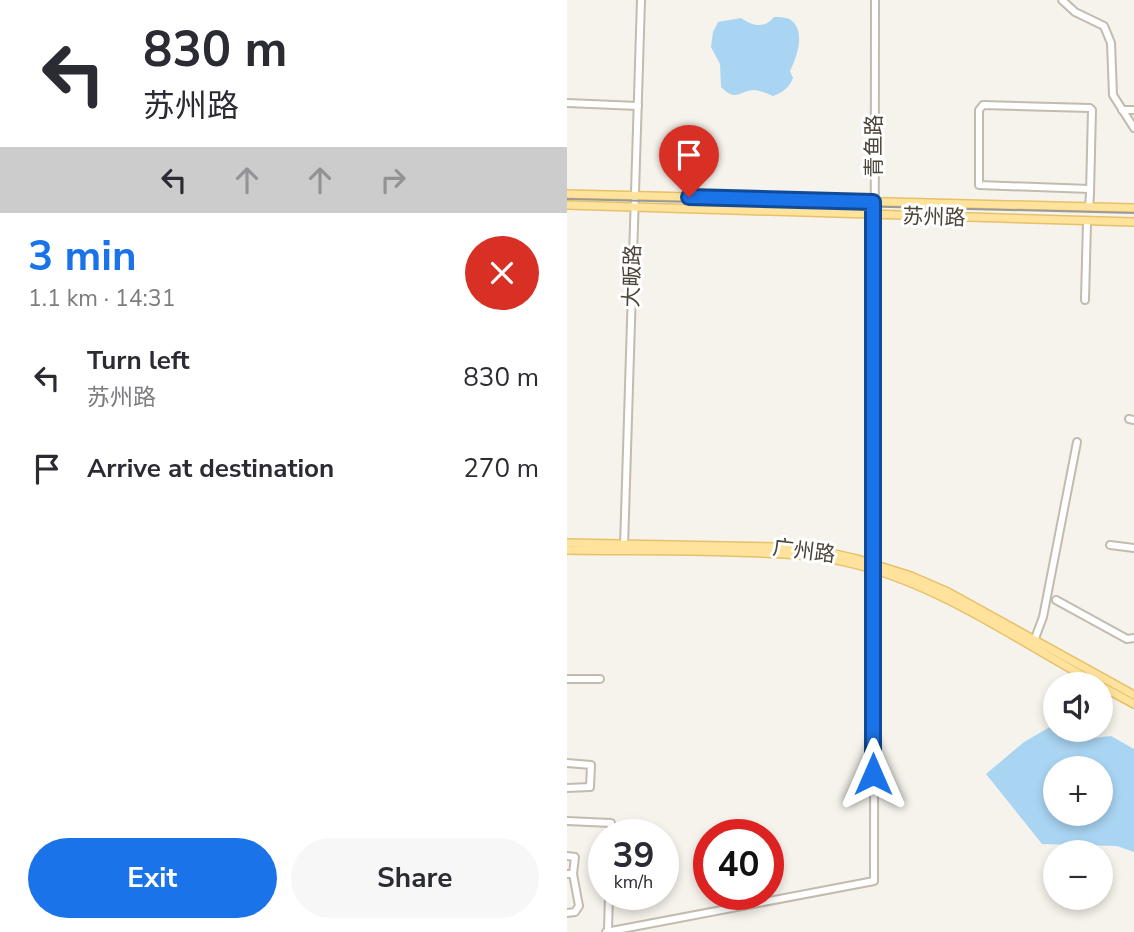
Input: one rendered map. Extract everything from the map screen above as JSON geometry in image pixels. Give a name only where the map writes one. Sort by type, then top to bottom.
[{"type":"main road","name":"苏州路","points":[[567,194],[1134,208]]},
{"type":"main road","name":"苏州路","points":[[567,205],[1134,222]]},
{"type":"main road","name":"广州路","points":[[567,543],[821,557],[911,576],[948,592],[1134,695]]},
{"type":"main road","name":"广州路","points":[[567,550],[624,547]]},
{"type":"main road","name":"广州路","points":[[873,567],[945,598],[1076,672]]},
{"type":"main road","name":"广州路","points":[[1113,693],[1134,704]]},
{"type":"street","name":"大畈路","points":[[624,547],[641,0]]},
{"type":"street","name":"青鱼路","points":[[607,932],[874,881],[875,0]]},
{"type":"street","points":[[1062,0],[1075,12],[1104,26],[1111,43],[1112,95],[1134,128]]},
{"type":"street","points":[[567,103],[638,106]]},
{"type":"street","points":[[1089,207],[1090,190],[1090,108],[983,105],[979,110],[979,185],[1090,190]]},
{"type":"street","points":[[1122,110],[1134,110]]},
{"type":"street","points":[[1085,300],[1087,222]]},
{"type":"street","points":[[1034,641],[1042,617],[1077,442]]},
{"type":"street","points":[[1110,545],[1134,548]]},
{"type":"street","points":[[1056,600],[1127,639],[1134,638]]},
{"type":"street","points":[[567,679],[600,679]]},
{"type":"street","points":[[567,764],[591,765],[590,788],[567,788]]},
{"type":"street","points":[[567,821],[588,822]]},
{"type":"street","points":[[567,856],[575,857],[570,874],[579,906],[575,912],[567,914]]},
{"type":"street","points":[[607,932],[608,910]]},
{"type":"water","points":[[774,17],[789,19],[798,31],[799,45],[790,71],[793,78],[790,84],[773,96],[755,90],[735,95],[726,92],[721,87],[720,64],[711,47],[713,32],[718,22],[741,18],[763,25]]},
{"type":"water","points":[[1043,731],[1043,742],[1113,742],[1113,737],[1134,749],[1134,852],[1113,846],[1113,840],[1043,840],[1042,844],[986,774],[1024,742]]},
{"type":"tram line","points":[[567,199],[1134,213]]},
{"type":"route","points":[[689,197],[873,202],[873,774]]}]
